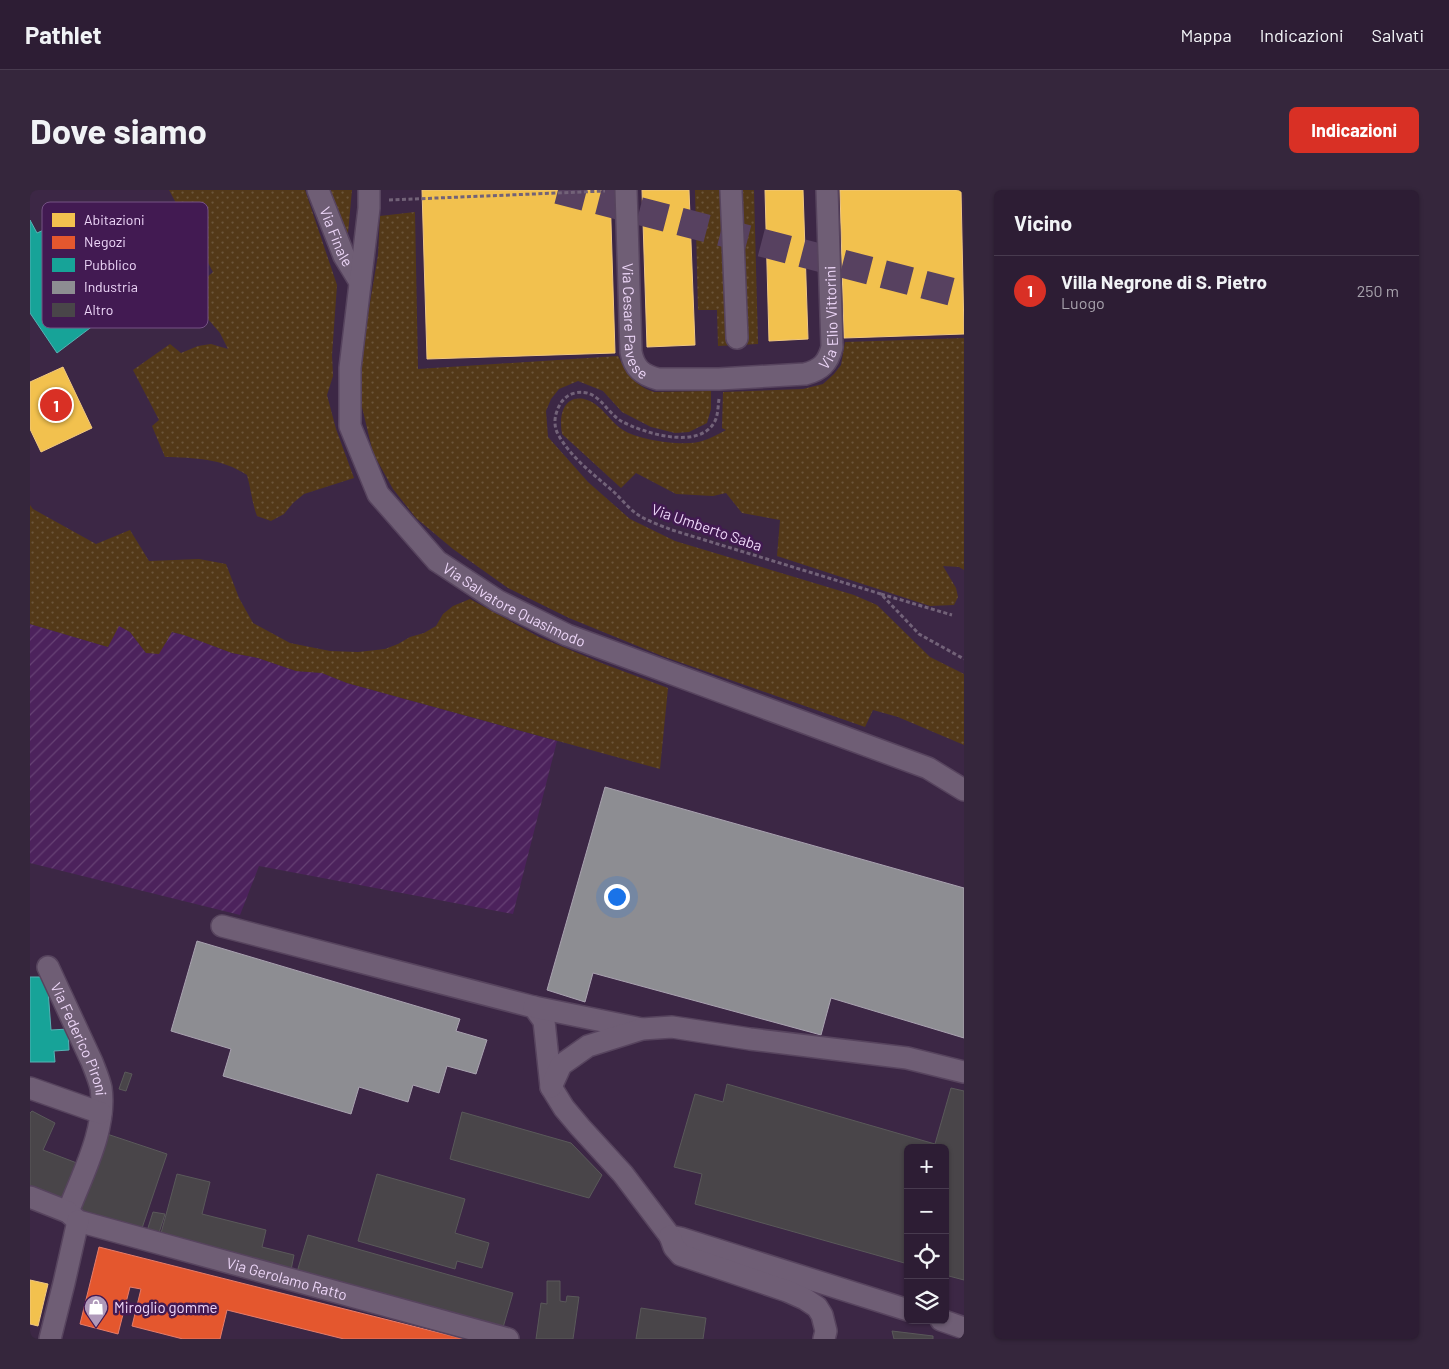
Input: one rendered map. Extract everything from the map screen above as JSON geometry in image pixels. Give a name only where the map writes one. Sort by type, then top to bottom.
[{"type":"street","name":"Via Finale","points":[[318,190],[344,256],[360,282]]},
{"type":"street","name":"Via Cesare Pavese","points":[[626,190],[631,352],[636,368],[642,373],[658,379],[719,388]]},
{"type":"street","points":[[731,190],[737,338]]},
{"type":"street","name":"Via Elio Vittorini","points":[[719,388],[805,374],[824,366],[829,357],[832,347],[828,190]]},
{"type":"street","name":"Via Salvatore Quasimodo","points":[[369,196],[350,368],[350,426],[378,494],[437,561],[498,601],[567,635],[928,768],[964,790]]},
{"type":"street","points":[[222,926],[534,1007],[642,1029]]},
{"type":"street","name":"Via Federico Pironi","points":[[48,967],[98,1077],[102,1097],[98,1134],[73,1217],[64,1283],[50,1339]]},
{"type":"street","points":[[534,1007],[544,1021],[551,1087],[580,1127],[623,1174],[670,1236],[674,1247],[681,1255],[787,1291],[817,1307],[822,1314],[826,1331],[824,1339]]},
{"type":"street","points":[[551,1087],[561,1065],[588,1046],[642,1029],[672,1027],[750,1039],[907,1058],[964,1072]]},
{"type":"street","name":"Via Federico Pironi","points":[[30,1088],[101,1113]]},
{"type":"street","name":"Via Gerolamo Ratto","points":[[30,1197],[73,1217],[508,1339]]},
{"type":"street","points":[[670,1236],[904,1309]]},
{"type":"street","points":[[949,1323],[964,1328]]},
{"type":"path","points":[[369,196],[626,190]]},
{"type":"path","name":"Via Umberto Saba","points":[[719,388],[716,419],[712,427],[694,436],[672,438],[629,425],[612,413],[600,398],[584,392],[576,392],[569,395],[558,406],[556,428],[570,452],[640,516],[672,530],[952,615]]},
{"type":"path","name":"Via Umberto Saba","points":[[881,594],[919,634],[964,659]]},
{"type":"shaded area","points":[[169,190],[305,190],[337,285],[332,355],[333,376],[327,395],[336,429],[354,478],[304,494],[284,514],[271,521],[257,516],[247,475],[218,462],[165,457],[152,426],[159,420],[133,370],[170,344],[181,353],[198,346],[211,344],[228,349],[220,333],[208,319],[208,276],[213,272],[208,263],[208,202],[175,202]]},
{"type":"shaded area","points":[[329,190],[352,190],[347,244]]},
{"type":"shaded area","points":[[695,190],[754,190],[758,344],[718,346],[717,310],[698,310]]},
{"type":"shaded area","points":[[415,212],[418,369],[618,356],[632,378],[654,392],[711,391],[711,409],[707,423],[689,432],[675,433],[651,427],[622,412],[603,391],[578,381],[559,389],[551,399],[546,411],[548,437],[588,482],[630,519],[675,541],[854,595],[877,605],[930,657],[964,674],[964,745],[898,717],[873,710],[865,727],[662,656],[569,618],[508,588],[453,549],[416,518],[393,489],[373,453],[362,407],[359,368],[378,255],[380,216]]},
{"type":"shaded area","points":[[964,338],[964,570],[959,567],[943,566],[956,588],[958,597],[954,605],[930,606],[777,556],[780,520],[742,513],[726,493],[713,496],[676,494],[636,473],[621,488],[562,434],[562,415],[567,404],[577,399],[584,399],[595,404],[618,426],[630,434],[662,442],[694,443],[711,438],[726,430],[722,428],[723,392],[803,389],[823,384],[841,365],[845,342]]},
{"type":"shaded area","points":[[30,505],[33,509],[96,544],[130,530],[149,561],[199,559],[226,564],[239,598],[253,623],[290,643],[330,651],[358,652],[385,649],[436,626],[443,614],[453,606],[470,599],[539,637],[668,688],[660,769],[347,683],[322,673],[296,671],[258,658],[232,653],[172,632],[159,654],[146,653],[130,632],[119,626],[108,647],[30,624]]},
{"type":"shaded area","points":[[30,624],[108,647],[118,625],[130,632],[146,653],[166,643],[171,632],[232,653],[258,658],[296,671],[322,673],[347,683],[557,741],[513,914],[259,866],[240,915],[30,863]]},
{"type":"building: Abitazioni","points":[[422,190],[610,190],[615,353],[427,359]]},
{"type":"building: Abitazioni","points":[[642,190],[689,190],[695,345],[647,347]]},
{"type":"building: Abitazioni","points":[[765,190],[803,190],[808,339],[769,341]]},
{"type":"building: Abitazioni","points":[[840,190],[961,190],[964,334],[844,338]]},
{"type":"building: Abitazioni","points":[[63,367],[92,428],[41,452],[30,429],[30,382]]},
{"type":"building: Abitazioni","points":[[30,1280],[48,1284],[38,1326],[30,1324]]},
{"type":"building: Negozi","points":[[99,1247],[464,1339],[344,1339],[227,1310],[220,1339],[183,1339],[132,1326],[141,1289],[130,1287],[118,1334],[80,1324]]},
{"type":"building: Pubblico","points":[[30,220],[37,233],[42,231],[42,328],[90,328],[57,353],[30,313]]},
{"type":"building: Pubblico","points":[[30,977],[40,977],[48,990],[51,1030],[68,1029],[69,1050],[54,1051],[55,1062],[30,1062]]},
{"type":"building: Industria","points":[[605,787],[964,888],[964,1038],[831,998],[821,1035],[593,973],[585,1002],[547,990]]},
{"type":"building: Industria","points":[[197,941],[460,1019],[456,1031],[487,1040],[476,1074],[447,1066],[439,1093],[413,1085],[408,1102],[359,1087],[351,1114],[223,1076],[231,1049],[171,1031]]},
{"type":"building: Altro","points":[[125,1072],[132,1074],[126,1091],[119,1089]]},
{"type":"building: Altro","points":[[727,1084],[935,1144],[904,1144],[904,1263],[695,1204],[702,1174],[674,1167],[695,1094],[723,1102]]},
{"type":"building: Altro","points":[[951,1088],[964,1091],[964,1280],[949,1276],[949,1144],[935,1144]]},
{"type":"building: Altro","points":[[32,1111],[55,1123],[43,1150],[82,1165],[67,1205],[30,1191],[30,1113]]},
{"type":"building: Altro","points":[[462,1112],[571,1143],[602,1175],[589,1198],[450,1159]]},
{"type":"building: Altro","points":[[104,1133],[167,1154],[140,1234],[77,1213]]},
{"type":"building: Altro","points":[[177,1174],[210,1182],[202,1214],[266,1230],[262,1247],[294,1255],[291,1270],[160,1237]]},
{"type":"building: Altro","points":[[377,1174],[465,1199],[455,1233],[489,1243],[482,1268],[457,1261],[455,1269],[358,1241]]},
{"type":"building: Altro","points":[[153,1212],[165,1214],[158,1236],[147,1231]]},
{"type":"building: Altro","points":[[308,1235],[513,1293],[502,1331],[297,1272]]},
{"type":"building: Altro","points":[[547,1281],[560,1281],[560,1301],[566,1302],[567,1296],[579,1297],[573,1339],[536,1339],[541,1303],[547,1304]]},
{"type":"building: Altro","points":[[641,1308],[706,1318],[703,1339],[636,1339]]},
{"type":"building: Altro","points":[[892,1331],[933,1336],[933,1339],[894,1339]]},
{"type":"tunnel","points":[[558,190],[964,295]]},
{"type":"place","name":"Villa Negrone di S. Pietro","points":[[56,405]]},
{"type":"place","name":"Miroglio gomme","points":[[96,1328]]}]
